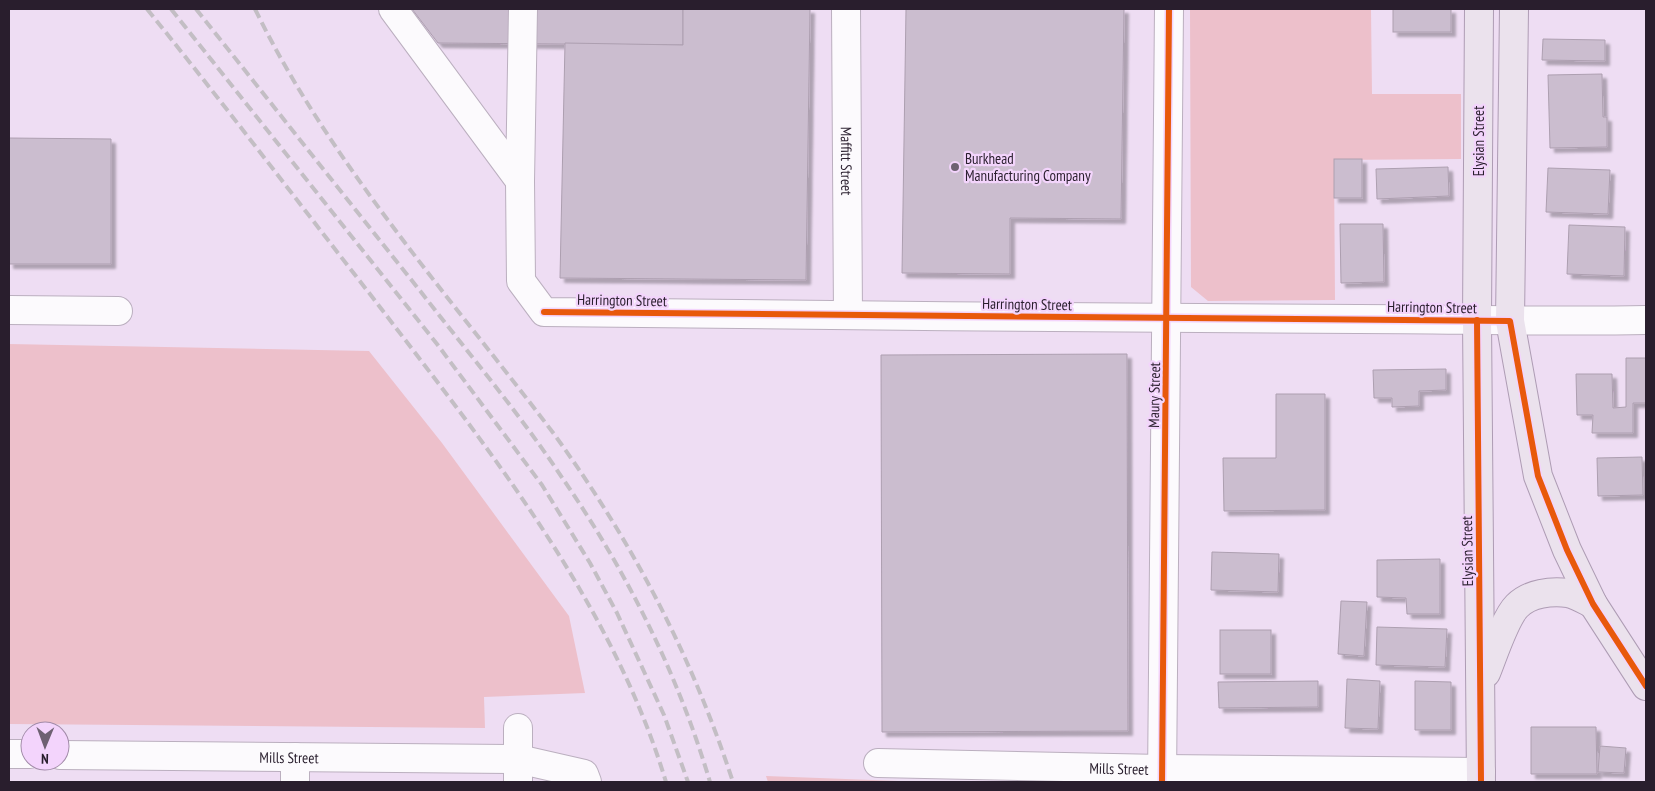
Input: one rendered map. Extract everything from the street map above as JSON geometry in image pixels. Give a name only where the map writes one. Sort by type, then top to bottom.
[{"type":"main road","name":"Elysian Street","points":[[1479,9],[1477,320],[1481,777]]},
{"type":"main road","points":[[1514,9],[1510,321],[1538,476],[1567,550],[1593,604],[1646,686]]},
{"type":"main road","points":[[1481,685],[1504,628],[1517,606],[1535,595],[1550,592],[1570,594],[1593,604]]},
{"type":"street","points":[[393,9],[520,180]]},
{"type":"street","points":[[520,180],[523,9]]},
{"type":"street","name":"Maffitt Street","points":[[846,9],[848,315]]},
{"type":"street","name":"Maury Street","points":[[1162,776],[1170,9]]},
{"type":"street","name":"Harrington Street","points":[[520,180],[521,281],[544,312],[1510,321],[1646,320]]},
{"type":"street","points":[[9,310],[118,311]]},
{"type":"street","points":[[518,728],[518,770]]},
{"type":"street","name":"Mills Street","points":[[70,755],[295,769],[518,770],[584,774],[587,782]]},
{"type":"street","name":"Mills Street","points":[[878,763],[1162,776],[1481,777]]},
{"type":"shaded area","points":[[1190,9],[1371,9],[1372,94],[1461,94],[1461,159],[1334,160],[1335,300],[1208,301],[1191,287]]},
{"type":"shaded area","points":[[9,344],[369,351],[442,443],[569,616],[585,693],[484,697],[485,728],[70,725],[70,721],[20,721],[20,724],[9,724]]},
{"type":"shaded area","points":[[766,776],[925,782],[768,782]]},
{"type":"building","points":[[412,9],[683,9],[683,45],[438,43]]},
{"type":"building","points":[[683,9],[810,9],[806,280],[560,278],[565,43],[683,45]]},
{"type":"building","points":[[906,9],[1124,9],[1121,219],[1010,218],[1010,274],[902,273]]},
{"type":"building","points":[[1393,9],[1451,9],[1451,32],[1393,32]]},
{"type":"building","points":[[1543,39],[1605,40],[1605,61],[1542,60]]},
{"type":"building","points":[[1602,74],[1603,117],[1607,117],[1607,147],[1550,148],[1548,75]]},
{"type":"building","points":[[9,138],[111,139],[111,264],[9,264]]},
{"type":"building","points":[[1334,159],[1362,159],[1362,198],[1334,198]]},
{"type":"building","points":[[1448,167],[1449,196],[1377,199],[1376,169]]},
{"type":"building","points":[[1548,168],[1610,170],[1608,214],[1546,212]]},
{"type":"building","points":[[1340,224],[1383,224],[1384,282],[1341,283]]},
{"type":"building","points":[[1569,225],[1625,227],[1624,276],[1567,274]]},
{"type":"building","points":[[1127,354],[1128,731],[882,732],[881,355]]},
{"type":"building","points":[[1626,358],[1646,358],[1646,403],[1633,403],[1633,433],[1592,433],[1593,415],[1577,415],[1576,374],[1612,374],[1613,408],[1626,407]]},
{"type":"building","points":[[1446,369],[1446,390],[1419,391],[1419,406],[1392,407],[1392,398],[1374,398],[1373,370]]},
{"type":"building","points":[[1276,394],[1325,394],[1325,510],[1224,511],[1223,458],[1276,458]]},
{"type":"building","points":[[1642,457],[1643,495],[1598,496],[1597,458]]},
{"type":"building","points":[[1212,552],[1279,554],[1278,592],[1211,590]]},
{"type":"building","points":[[1440,559],[1440,614],[1407,614],[1406,598],[1377,597],[1377,560]]},
{"type":"building","points":[[1341,601],[1367,602],[1364,656],[1338,654]]},
{"type":"building","points":[[1377,627],[1447,629],[1445,667],[1376,665]]},
{"type":"building","points":[[1220,630],[1271,630],[1271,674],[1220,674]]},
{"type":"building","points":[[1347,679],[1380,681],[1378,729],[1345,728]]},
{"type":"building","points":[[1318,681],[1318,707],[1219,708],[1218,682]]},
{"type":"building","points":[[1415,681],[1451,682],[1451,730],[1415,730]]},
{"type":"building","points":[[1531,727],[1596,727],[1597,774],[1531,774]]},
{"type":"building","points":[[1600,746],[1626,748],[1624,773],[1598,772]]},
{"type":"railway","points":[[147,9],[416,354],[542,528],[579,588],[613,651],[642,715],[666,782]]},
{"type":"railway","points":[[171,9],[437,344],[542,485],[590,563],[617,613],[664,715],[688,782]]},
{"type":"railway","points":[[196,9],[494,384],[563,479],[608,550],[648,625],[683,702],[710,782]]},
{"type":"railway","points":[[255,9],[285,66],[355,175],[554,434],[609,516],[634,558],[679,644],[733,782]]},
{"type":"cycle path","points":[[1162,782],[1169,9]]},
{"type":"cycle path","points":[[544,312],[1510,321],[1538,476],[1567,550],[1593,604],[1646,686]]},
{"type":"cycle path","points":[[1477,320],[1481,782]]},
{"type":"place","name":"Burkhead Manufacturing Company","points":[[955,167]]}]
